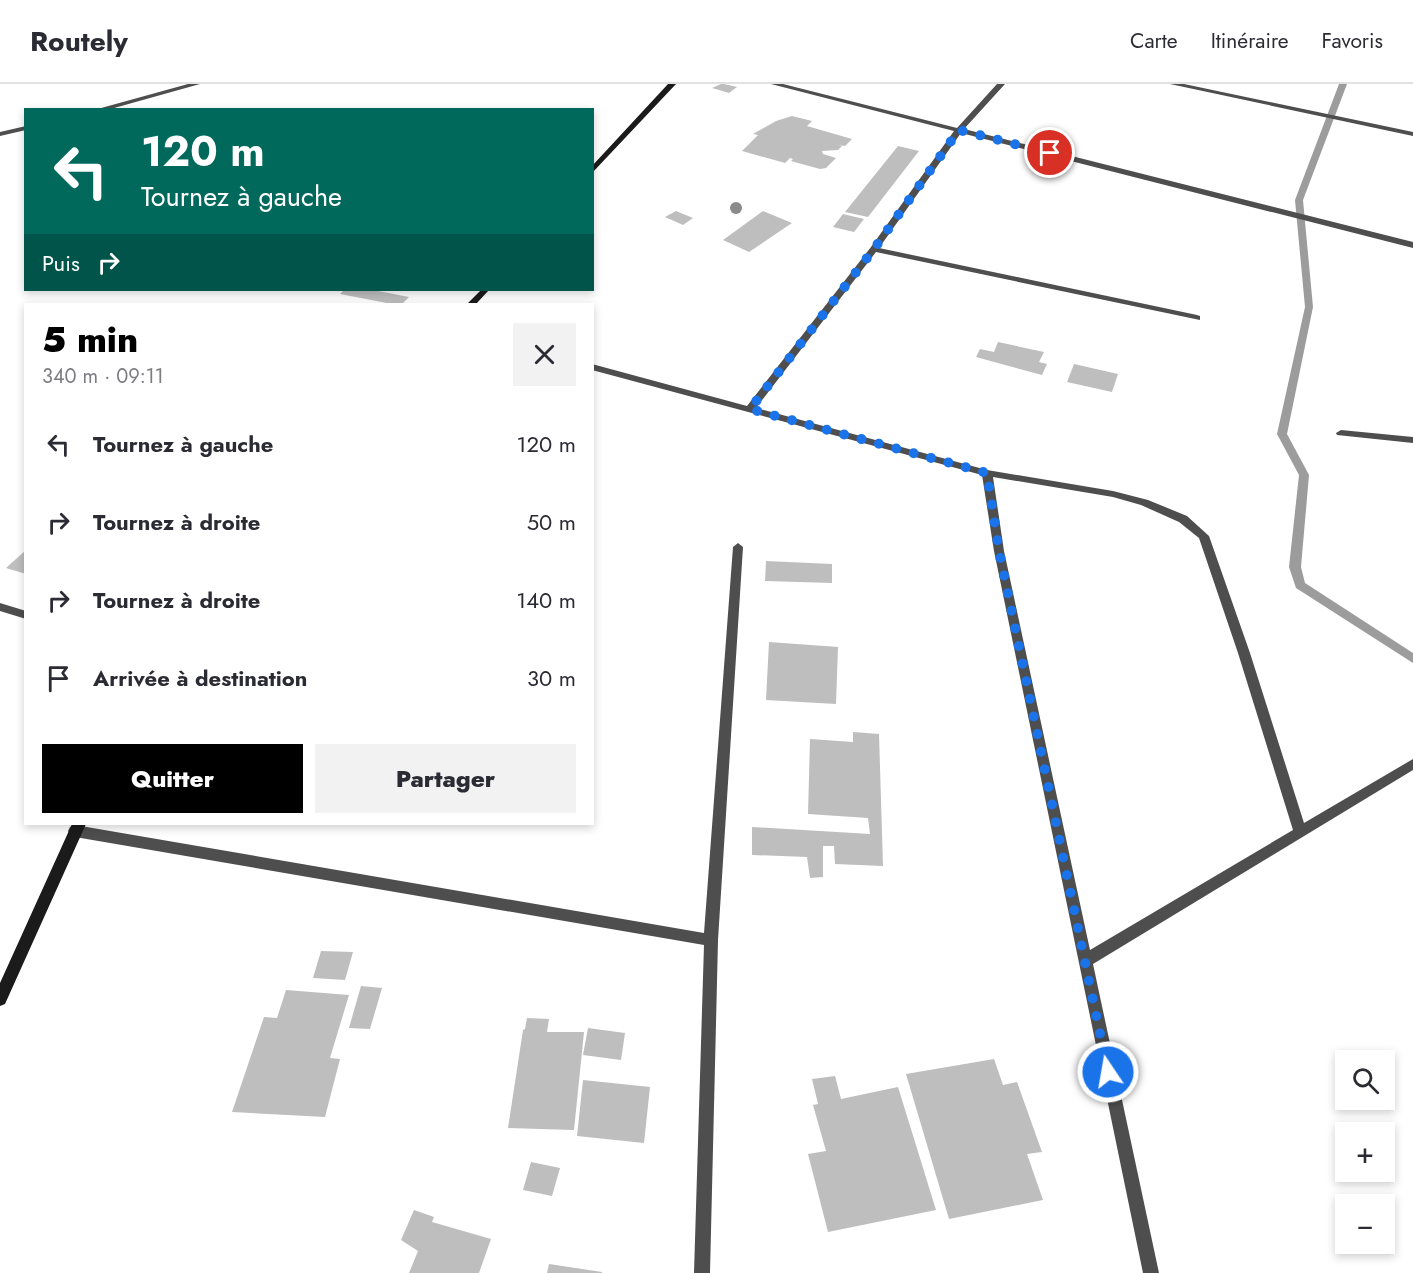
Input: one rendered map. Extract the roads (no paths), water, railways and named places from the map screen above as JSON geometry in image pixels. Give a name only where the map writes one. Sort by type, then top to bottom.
[{"type":"main road","points":[[594,169],[672,84]]},
{"type":"main road","points":[[472,303],[483,291]]},
{"type":"main road","points":[[0,999],[77,827]]},
{"type":"street","points":[[105,108],[196,84]]},
{"type":"street","points":[[775,84],[1413,245]]},
{"type":"street","points":[[750,409],[874,249],[959,130],[1001,84]]},
{"type":"street","points":[[1174,84],[1413,134]]},
{"type":"street","points":[[0,134],[24,128]]},
{"type":"street","points":[[874,249],[1197,318]]},
{"type":"street","points":[[594,368],[987,473],[1097,491],[1144,502],[1183,519],[1204,536],[1244,653],[1300,832]]},
{"type":"street","points":[[1341,433],[1413,440]]},
{"type":"street","points":[[987,473],[999,551],[1151,1273]]},
{"type":"street","points":[[702,1273],[711,940],[738,547]]},
{"type":"street","points":[[0,606],[24,614]]},
{"type":"street","points":[[1085,961],[1413,764]]},
{"type":"street","points":[[77,827],[711,940]]},
{"type":"waterway","points":[[1343,84],[1299,200],[1309,307],[1282,434],[1304,475],[1295,567],[1300,585],[1413,659]]}]
